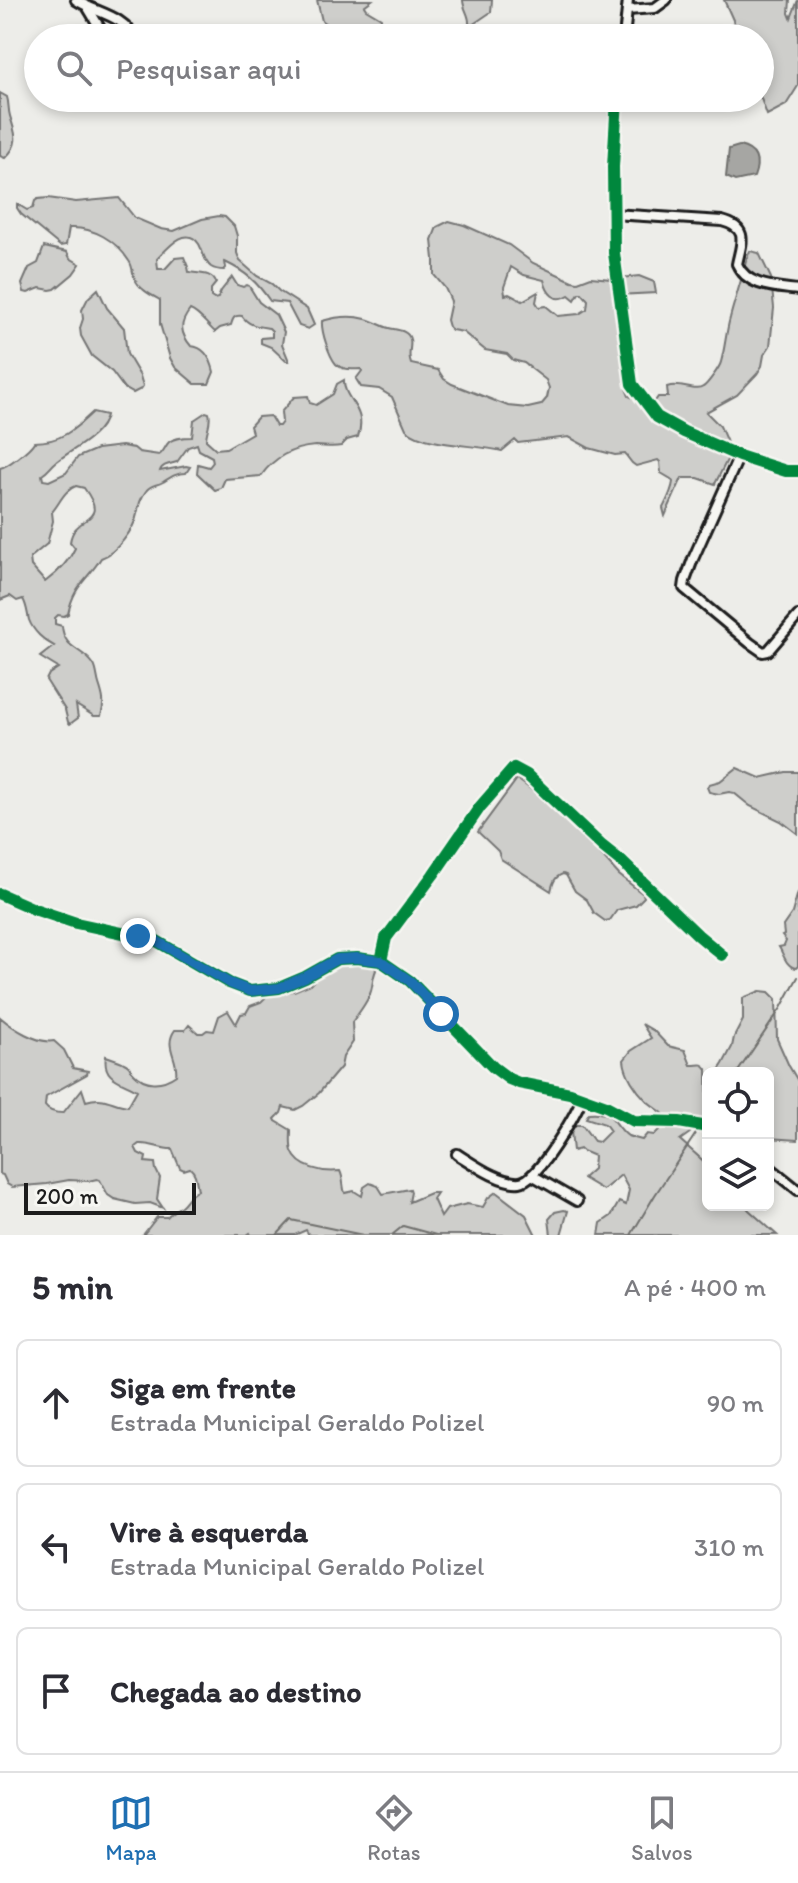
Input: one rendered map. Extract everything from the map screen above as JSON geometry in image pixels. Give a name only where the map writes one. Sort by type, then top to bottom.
[{"type":"street","points":[[76,0],[124,24]]},
{"type":"street","points":[[628,5],[655,8],[666,0]]},
{"type":"street","points":[[88,8],[98,24]]},
{"type":"street","points":[[617,112],[613,214],[617,278],[629,375],[635,390],[657,417],[684,432],[739,456],[786,471],[798,471]]},
{"type":"street","points":[[613,214],[710,220],[733,225],[741,235],[742,246],[737,264],[742,273],[766,285],[798,290]]},
{"type":"street","points":[[739,456],[693,559],[684,588],[763,652],[768,651],[798,616]]},
{"type":"street","points":[[381,961],[386,938],[480,807],[514,768],[527,775],[722,955]]},
{"type":"street","points":[[0,894],[76,923],[155,940],[229,983],[250,991],[279,988],[337,959],[381,961],[410,981],[493,1067],[509,1079],[570,1093],[606,1106],[634,1121],[702,1126]]},
{"type":"street","points":[[457,1154],[509,1182],[527,1180],[560,1138],[582,1098]]},
{"type":"street","points":[[774,1171],[798,1190]]},
{"type":"street","points":[[532,1175],[577,1201]]},
{"type":"shaded area","points":[[317,0],[372,0],[364,6],[381,18],[381,24],[326,24],[322,21]]},
{"type":"shaded area","points":[[463,0],[492,0],[491,12],[473,24],[469,24]]},
{"type":"shaded area","points":[[724,0],[790,0],[791,18],[798,0],[798,86],[786,105],[774,111],[774,24],[735,24]]},
{"type":"shaded area","points":[[0,93],[7,97],[15,138],[13,148],[5,158],[0,156]]},
{"type":"shaded area","points":[[739,146],[753,153],[757,166],[754,177],[735,181],[726,177],[729,149]]},
{"type":"shaded area","points":[[119,198],[135,218],[174,231],[202,219],[225,217],[234,226],[240,261],[307,309],[314,325],[308,329],[299,326],[287,303],[270,301],[250,278],[225,262],[224,270],[211,267],[194,238],[183,237],[157,259],[158,269],[165,269],[175,258],[184,257],[189,272],[214,279],[216,283],[211,289],[211,297],[214,299],[218,298],[232,277],[237,285],[249,286],[259,302],[276,315],[284,332],[282,344],[289,361],[261,343],[261,338],[272,337],[269,328],[251,324],[239,316],[234,318],[231,325],[215,332],[190,310],[184,320],[183,333],[191,346],[207,354],[214,372],[209,384],[195,384],[175,367],[170,358],[160,324],[160,300],[139,286],[130,263],[118,247],[95,232],[78,228],[69,228],[66,245],[60,246],[17,208],[17,204],[27,210],[33,208],[38,199],[76,202]]},
{"type":"shaded area","points":[[449,221],[464,225],[509,245],[533,263],[572,281],[591,277],[611,279],[639,276],[654,282],[656,293],[617,295],[616,306],[630,374],[626,389],[629,396],[651,407],[658,397],[668,397],[667,387],[700,389],[713,376],[721,362],[748,256],[750,251],[759,253],[771,278],[774,308],[770,346],[757,374],[737,395],[706,412],[720,426],[731,452],[715,484],[698,478],[682,478],[665,516],[663,508],[673,482],[661,473],[658,460],[636,466],[625,454],[615,455],[589,448],[569,437],[518,443],[515,440],[502,451],[438,442],[406,429],[392,397],[379,389],[361,387],[356,379],[361,369],[345,369],[336,364],[326,343],[322,321],[361,318],[405,332],[410,339],[411,364],[438,370],[452,384],[508,406],[528,408],[541,405],[547,398],[549,388],[546,380],[524,363],[513,360],[507,354],[485,350],[463,332],[449,327],[447,320],[451,301],[434,275],[432,240],[437,227]],"holes":[[[511,267],[524,275],[544,280],[547,289],[556,298],[569,295],[575,300],[582,293],[588,300],[587,309],[579,314],[558,316],[546,306],[539,307],[536,302],[538,292],[522,301],[505,295],[504,287]]]},
{"type":"shaded area","points":[[44,247],[67,252],[80,264],[55,289],[40,288],[24,292],[22,284],[29,268],[38,263]]},
{"type":"shaded area","points":[[98,289],[107,308],[124,328],[127,354],[143,386],[133,393],[92,356],[81,336],[82,310],[88,298]]},
{"type":"shaded area","points":[[344,380],[347,394],[360,418],[358,437],[347,440],[341,446],[315,446],[291,451],[277,459],[261,476],[225,479],[221,488],[215,490],[197,473],[198,464],[209,467],[213,462],[212,457],[199,450],[197,444],[188,447],[177,462],[161,469],[190,467],[186,473],[148,489],[128,534],[113,551],[101,558],[82,583],[68,614],[55,618],[55,624],[62,626],[66,640],[94,665],[103,700],[101,716],[94,716],[76,705],[78,718],[70,724],[46,680],[58,668],[40,657],[54,646],[33,628],[23,599],[17,601],[10,596],[0,600],[0,468],[34,442],[52,440],[66,434],[93,412],[106,415],[99,430],[54,464],[42,475],[43,480],[49,481],[66,473],[78,457],[97,449],[122,446],[159,455],[171,440],[192,437],[194,420],[206,412],[210,419],[206,440],[216,449],[226,448],[252,433],[250,426],[258,417],[270,416],[279,426],[282,422],[281,412],[294,397],[308,396],[310,403],[316,405],[333,394],[337,384]],"holes":[[[76,486],[84,488],[94,508],[92,514],[73,533],[70,542],[75,548],[69,558],[45,582],[31,566],[30,558],[47,544],[52,512],[62,497]]]},
{"type":"shaded area","points":[[737,768],[760,778],[798,772],[798,834],[734,793],[709,792],[709,784],[720,781]]},
{"type":"shaded area","points":[[517,779],[591,844],[644,897],[636,905],[617,910],[610,920],[605,921],[575,891],[566,875],[556,879],[551,891],[501,859],[498,851],[478,832]]},
{"type":"shaded area","points":[[798,892],[796,968],[788,963],[779,947],[784,946],[786,941],[782,936],[783,926],[792,913]]},
{"type":"shaded area","points":[[344,964],[373,964],[376,970],[371,991],[352,1022],[353,1042],[343,1057],[341,1067],[303,1106],[295,1110],[283,1107],[275,1119],[291,1130],[295,1157],[312,1168],[340,1171],[345,1193],[354,1191],[362,1196],[364,1187],[370,1183],[378,1186],[383,1194],[410,1189],[409,1202],[437,1193],[433,1199],[441,1217],[447,1209],[467,1204],[483,1207],[496,1192],[526,1215],[536,1235],[309,1235],[306,1230],[295,1235],[143,1235],[157,1217],[167,1217],[198,1190],[194,1173],[190,1168],[180,1168],[172,1149],[148,1144],[135,1147],[138,1153],[146,1157],[145,1162],[155,1163],[160,1178],[157,1199],[163,1208],[150,1203],[135,1204],[114,1199],[97,1179],[12,1187],[0,1174],[0,1017],[33,1038],[54,1041],[64,1050],[73,1068],[88,1071],[46,1097],[45,1106],[49,1110],[63,1113],[82,1089],[86,1101],[103,1099],[128,1106],[137,1090],[110,1074],[106,1056],[128,1065],[143,1080],[165,1081],[176,1075],[171,1047],[175,1030],[185,1030],[189,1025],[198,1033],[214,1031],[219,1016],[228,1011],[236,1024],[241,1014],[270,993],[294,991],[311,984],[325,970]]},
{"type":"shaded area","points":[[760,991],[769,992],[776,999],[777,1039],[798,1081],[798,1140],[774,1138],[774,1067],[721,1067],[743,1020],[743,998]]},
{"type":"shaded area","points":[[642,1024],[654,1031],[668,1046],[685,1050],[691,1065],[702,1064],[705,1067],[702,1067],[702,1124],[680,1140],[702,1160],[702,1211],[750,1211],[777,1235],[599,1235],[601,1223],[611,1216],[619,1202],[626,1205],[629,1190],[621,1175],[603,1190],[583,1178],[593,1169],[594,1156],[580,1149],[573,1151],[571,1131],[573,1125],[582,1125],[594,1141],[599,1142],[610,1131],[605,1124],[586,1118],[589,1113],[609,1116],[628,1136],[642,1140],[647,1134],[654,1135],[663,1126],[666,1116],[638,1092],[624,1060],[631,1051],[651,1038]]},
{"type":"shaded area","points":[[568,1211],[561,1235],[551,1235],[549,1219],[555,1212]]},
{"type":"waterway","points":[[741,1067],[798,977]]},
{"type":"waterway","points":[[631,1235],[699,1129]]},
{"type":"waterway","points":[[277,1235],[291,1220],[363,1235]]},
{"type":"waterway","points":[[392,1235],[403,1226],[436,1235]]},
{"type":"cycle path","points":[[616,112],[614,253],[632,384],[657,417],[684,432],[739,456],[786,471],[798,471]]},
{"type":"cycle path","points":[[381,961],[386,938],[480,807],[514,768],[527,775],[722,955]]},
{"type":"cycle path","points":[[0,894],[76,923],[155,940],[229,983],[250,991],[279,988],[337,959],[381,961],[410,981],[493,1067],[509,1079],[570,1093],[606,1106],[634,1121],[702,1126]]},
{"type":"route","points":[[138,936],[155,940],[229,983],[250,991],[279,988],[337,959],[381,961],[410,981],[441,1014]]}]
